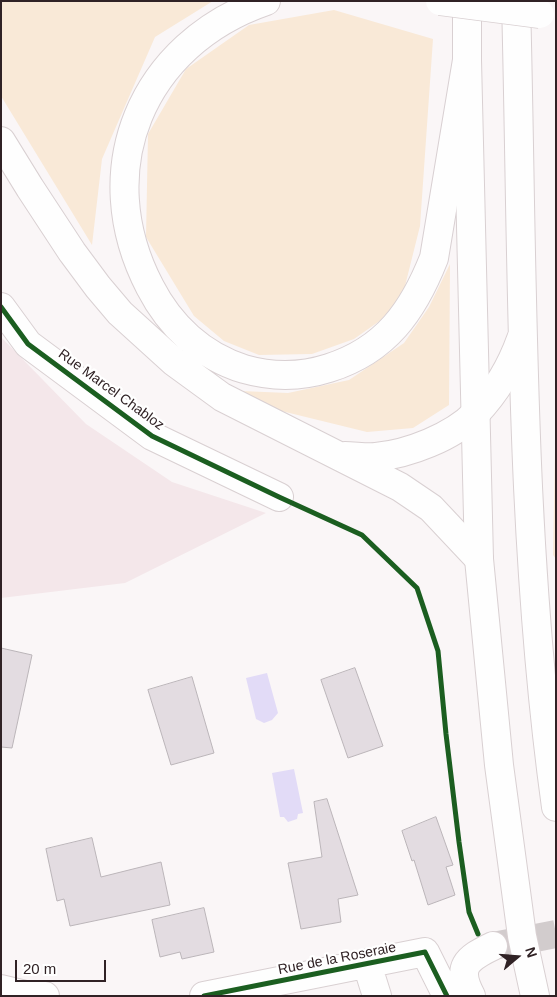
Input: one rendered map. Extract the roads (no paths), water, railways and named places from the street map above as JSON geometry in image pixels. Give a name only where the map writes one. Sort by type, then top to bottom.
[{"type":"main road","points":[[266,1],[232,15],[202,34],[178,54],[161,75],[148,96],[130,138],[124,187],[128,233],[134,255],[155,298],[171,320],[189,339],[207,353],[246,370],[276,375],[298,375],[318,372],[341,364],[360,355],[381,340],[395,328],[412,306],[424,284],[434,258],[466,60]]},
{"type":"main road","points":[[440,1],[548,16]]},
{"type":"main road","points":[[467,1],[466,60],[479,559],[499,765],[522,936],[535,996]]},
{"type":"main road","points":[[496,1],[548,16]]},
{"type":"main road","points":[[516,1],[522,339],[537,638],[556,807]]},
{"type":"main road","points":[[1,141],[35,196],[98,287],[120,313],[148,340],[174,362],[222,397],[400,487],[432,508],[479,559]]},
{"type":"main road","name":"Rue Marcel Chabloz","points":[[1,307],[28,344],[152,436],[279,497]]},
{"type":"main road","points":[[339,456],[376,457],[406,452],[431,443],[475,414],[499,384],[513,362],[522,339]]},
{"type":"main road","points":[[522,936],[525,996]]},
{"type":"main road","points":[[470,996],[464,982],[463,972],[466,964],[473,957],[492,946]]},
{"type":"main road","name":"Rue de la Roseraie","points":[[204,996],[425,952],[447,996]]},
{"type":"main road","points":[[367,964],[378,996]]},
{"type":"main road","points":[[1,989],[26,995],[45,996]]},
{"type":"tunnel","points":[[493,946],[556,934]]}]
